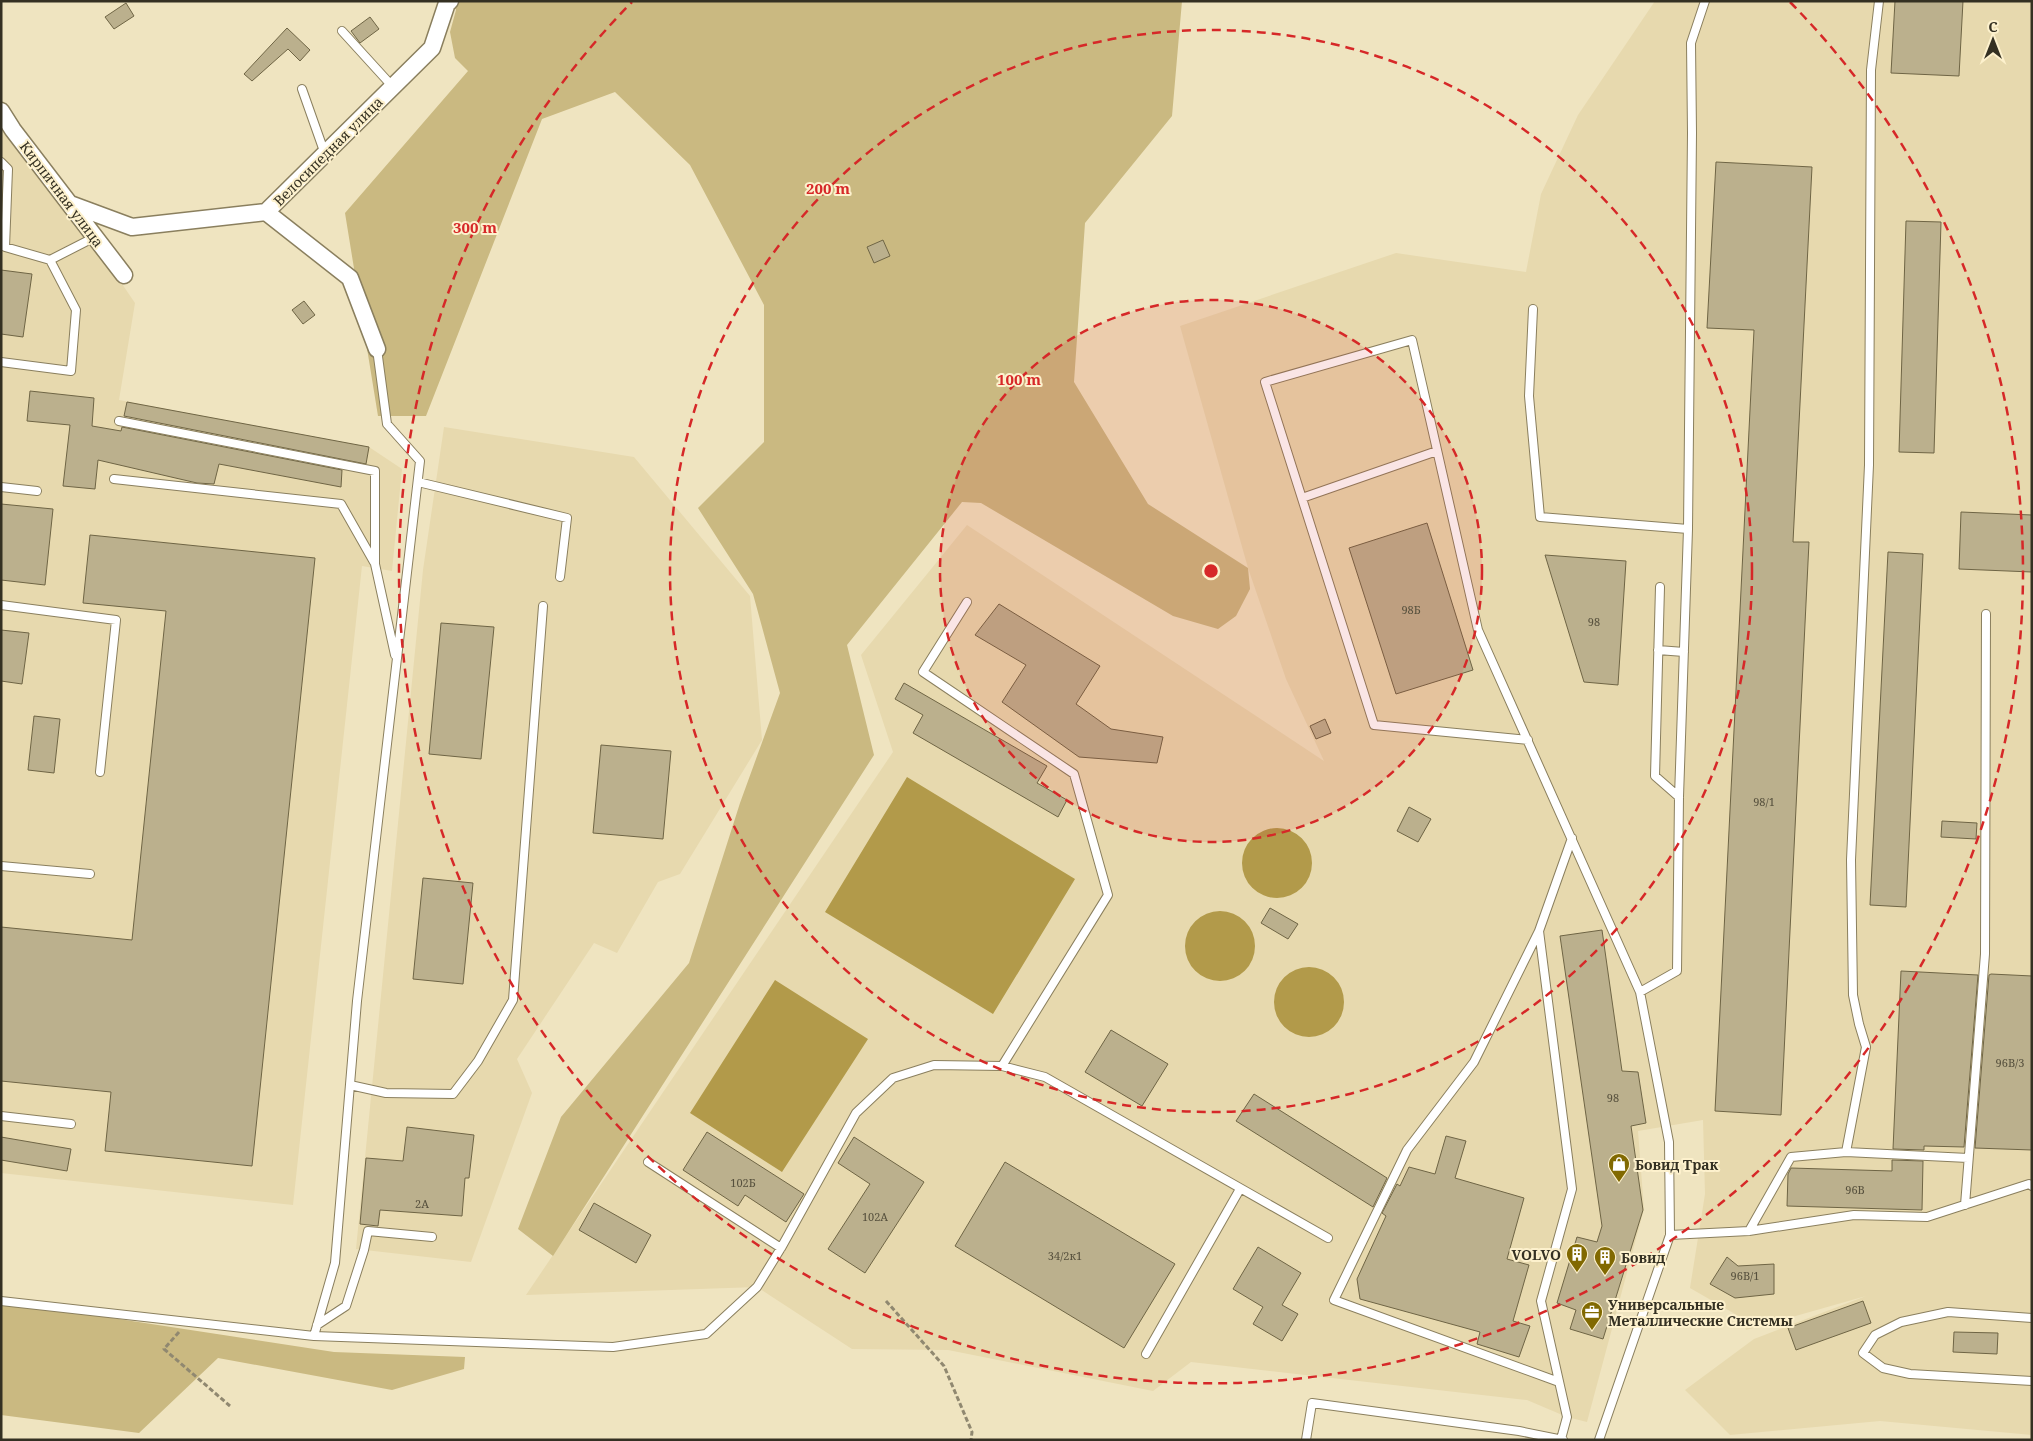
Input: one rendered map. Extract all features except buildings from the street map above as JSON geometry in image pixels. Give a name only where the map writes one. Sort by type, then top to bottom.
[{"type":"street","name":"Велосипедная улица","points":[[70,204],[132,227],[266,212],[432,48],[448,2]]},
{"type":"street","name":"Кирпичная улица","points":[[1,111],[13,130],[124,275]]},
{"type":"street","points":[[266,212],[350,278],[377,349]]},
{"type":"lane","points":[[1640,992],[1677,971],[1678,798],[1688,529],[1692,132],[1691,43],[1705,1]]},
{"type":"lane","points":[[1846,1152],[1866,1047],[1853,994],[1851,860],[1869,465],[1871,70],[1878,1]]},
{"type":"lane","points":[[342,31],[393,87]]},
{"type":"lane","points":[[302,90],[325,154]]},
{"type":"lane","points":[[1,162],[8,169],[5,247],[50,260],[95,237]]},
{"type":"lane","points":[[1,362],[71,371],[76,310],[50,260]]},
{"type":"lane","points":[[1533,309],[1529,396],[1540,517],[1688,529]]},
{"type":"lane","points":[[1528,740],[1374,724],[1265,382],[1412,340],[1478,630],[1528,740],[1572,838],[1640,992],[1668,1142],[1670,1235],[1599,1440]]},
{"type":"lane","points":[[314,1336],[335,1262],[357,1001],[420,461],[388,424],[377,349]]},
{"type":"lane","points":[[119,421],[375,471],[375,564],[397,662]]},
{"type":"lane","points":[[1302,498],[1437,451]]},
{"type":"lane","points":[[114,479],[341,504],[375,564]]},
{"type":"lane","points":[[418,482],[567,518],[560,577]]},
{"type":"lane","points":[[1,487],[37,491]]},
{"type":"lane","points":[[1660,587],[1655,776],[1678,798]]},
{"type":"lane","points":[[967,602],[923,672],[1074,774],[1108,895],[1002,1066]]},
{"type":"lane","points":[[1,605],[116,620],[100,772]]},
{"type":"lane","points":[[350,1085],[386,1093],[453,1094],[478,1062],[513,1000],[543,606]]},
{"type":"lane","points":[[1965,1205],[1984,954],[1986,614]]},
{"type":"lane","points":[[1658,650],[1684,652]]},
{"type":"lane","points":[[1559,1382],[1334,1300],[1408,1150],[1474,1062],[1539,931],[1572,838]]},
{"type":"lane","points":[[1,866],[90,874]]},
{"type":"lane","points":[[1306,1440],[1312,1403],[1519,1431],[1562,1440],[1566,1416],[1541,1301],[1572,1189],[1539,931]]},
{"type":"lane","points":[[1,1302],[314,1336],[613,1347],[706,1334],[757,1287],[781,1248],[856,1113],[893,1078],[934,1065],[1002,1066],[1045,1076],[1328,1238]]},
{"type":"lane","points":[[1,1116],[71,1124]]},
{"type":"lane","points":[[1749,1231],[1791,1157],[1846,1152],[1968,1158]]},
{"type":"lane","points":[[648,1162],[781,1248]]},
{"type":"lane","points":[[1670,1235],[1749,1231],[1854,1216],[1926,1217],[2031,1184]]},
{"type":"lane","points":[[1146,1354],[1240,1189]]},
{"type":"lane","points":[[317,1325],[346,1306],[368,1232],[432,1237]]},
{"type":"lane","points":[[2032,1318],[1948,1312],[1902,1322],[1875,1334],[1862,1353],[1883,1368],[1910,1374],[2032,1381]]},
{"type":"path","points":[[886,1301],[944,1366],[972,1432],[971,1440]]},
{"type":"path","points":[[188,1322],[164,1349],[230,1406]]},
{"type":"shaded area","points":[[453,1],[1182,1],[1172,116],[1085,223],[1074,382],[1148,504],[1248,568],[1250,589],[1236,616],[1218,629],[1173,616],[981,503],[962,502],[847,645],[874,755],[553,1256],[518,1229],[561,1117],[689,963],[740,803],[780,693],[753,594],[698,508],[764,442],[764,305],[690,165],[615,92],[542,119],[426,416],[378,416],[345,213],[468,71],[455,58],[450,32],[456,10]]},
{"type":"shaded area","points":[[1655,1],[2032,1],[2032,1435],[1880,1421],[1730,1435],[1685,1390],[1754,1339],[1866,1296],[1746,1330],[1742,1318],[1690,1288],[1705,1194],[1703,1120],[1638,1131],[1644,1209],[1587,1422],[1567,1417],[1527,1400],[1191,1362],[1153,1391],[948,1350],[852,1349],[757,1287],[526,1295],[893,752],[861,655],[967,525],[1324,761],[1286,679],[1248,568],[1180,326],[1396,253],[1526,272],[1541,194],[1578,115]]},
{"type":"shaded area","points":[[1,106],[135,303],[119,400],[369,447],[402,469],[392,571],[362,566],[293,1205],[1,1173]]},
{"type":"shaded area","points":[[444,427],[634,457],[750,596],[762,740],[680,874],[658,882],[617,953],[594,943],[517,1059],[532,1093],[471,1262],[356,1249],[423,570]]},
{"type":"shaded area","points":[[907,777],[1075,879],[993,1014],[825,912]]},
{"type":"shaded area","points":[[1277,828],[1290,831],[1302,838],[1309,850],[1312,863],[1309,876],[1302,888],[1290,895],[1277,898],[1264,895],[1252,888],[1245,876],[1242,863],[1245,850],[1252,838],[1264,831]]},
{"type":"shaded area","points":[[1227,911],[1240,917],[1249,926],[1253,932],[1255,946],[1253,960],[1245,971],[1234,979],[1213,981],[1206,979],[1195,971],[1187,960],[1185,939],[1187,932],[1195,921],[1206,913]]},
{"type":"shaded area","points":[[1309,967],[1322,970],[1334,977],[1341,989],[1344,1002],[1341,1015],[1334,1027],[1322,1034],[1309,1037],[1296,1034],[1284,1027],[1277,1015],[1274,1002],[1277,989],[1284,977],[1296,970]]},
{"type":"shaded area","points":[[775,980],[868,1039],[782,1172],[690,1113]]},
{"type":"shaded area","points":[[1,1301],[334,1352],[465,1357],[464,1369],[392,1390],[218,1358],[139,1433],[1,1415]]},
{"type":"place","name":"Бовид Трак","points":[[1619,1183]]},
{"type":"place","name":"VOLVO","points":[[1577,1273]]},
{"type":"place","name":"Бовид","points":[[1605,1276]]},
{"type":"place","name":"Универсальные Металлические Системы","points":[[1592,1331]]}]
